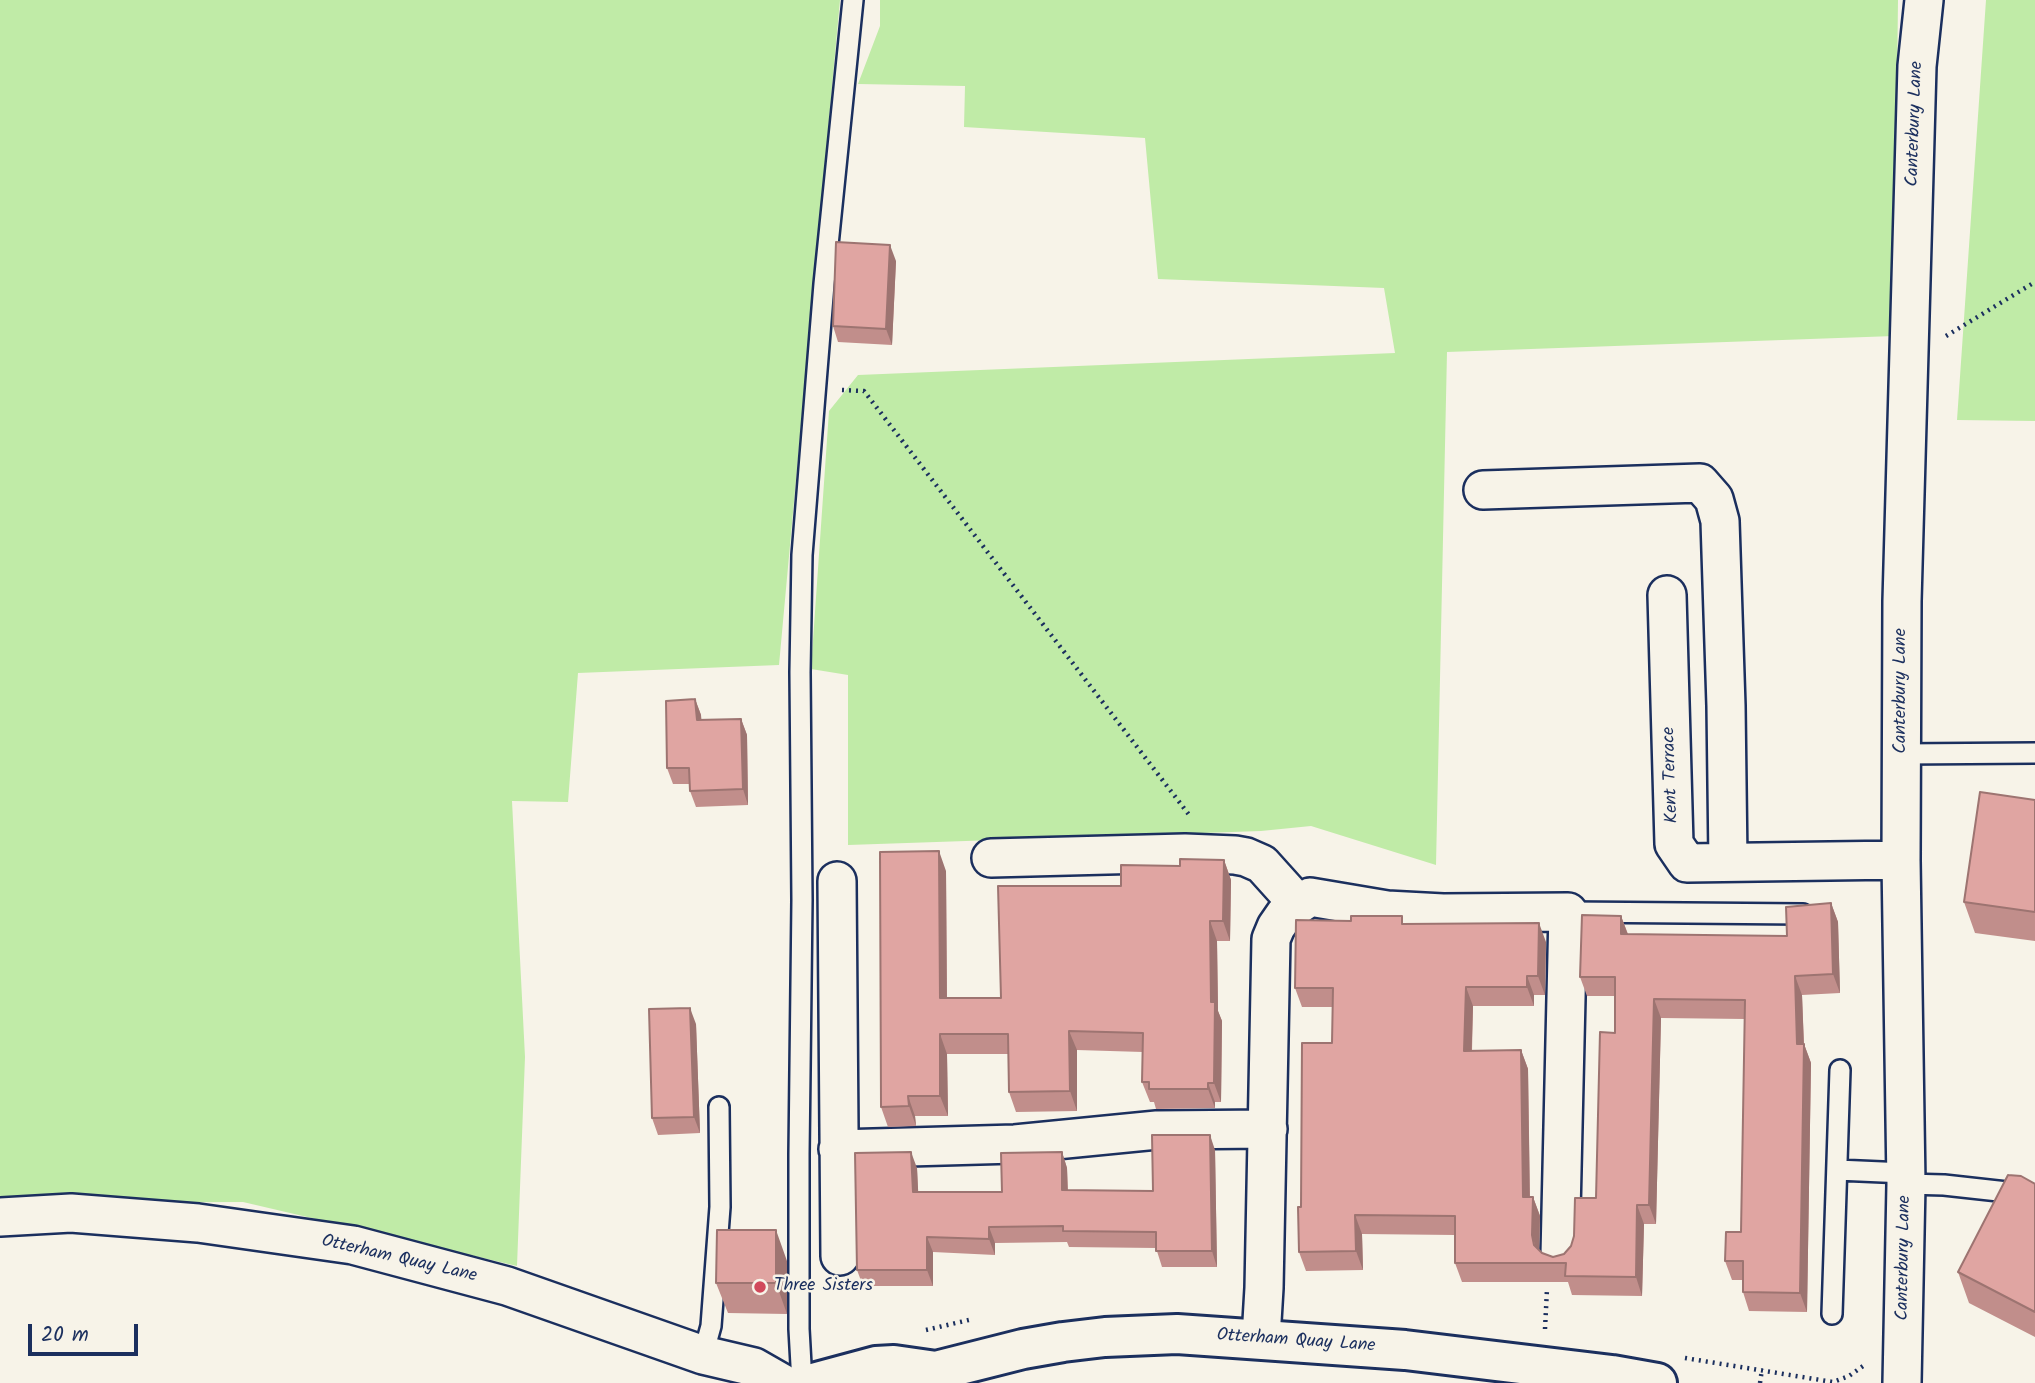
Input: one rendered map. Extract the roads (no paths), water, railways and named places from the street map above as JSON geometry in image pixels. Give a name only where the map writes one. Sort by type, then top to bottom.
[{"type":"street","name":"Canterbury Lane","points":[[1902,1383],[1906,1179],[1901,860],[1902,601],[1917,66],[1924,0]]},
{"type":"street","points":[[1483,490],[1700,484],[1714,499],[1720,521],[1727,718],[1728,862]]},
{"type":"street","name":"Kent Terrace","points":[[1667,594],[1674,844],[1686,863],[1901,860]]},
{"type":"street","points":[[991,858],[1220,854],[1246,857],[1258,861],[1271,872],[1298,904]]},
{"type":"street","points":[[837,881],[840,1256]]},
{"type":"street","points":[[1261,1338],[1271,939],[1280,920],[1306,898],[1315,897],[1387,911],[1568,912],[1560,1255]]},
{"type":"street","points":[[838,1149],[1015,1144],[1157,1130],[1268,1129]]},
{"type":"street","name":"Otterham Quay Lane","points":[[0,1217],[71,1213],[185,1222],[353,1245],[507,1286],[709,1369],[754,1367],[782,1383]]},
{"type":"street","name":"Otterham Quay Lane","points":[[813,1383],[876,1366],[894,1365],[932,1377],[1023,1349],[1105,1337],[1177,1334],[1405,1350],[1657,1383]]},
{"type":"lane","points":[[803,1383],[799,1289],[803,900],[800,672],[802,555],[824,284],[853,0]]},
{"type":"lane","points":[[1902,754],[2035,753]]},
{"type":"lane","points":[[1568,912],[1803,914]]},
{"type":"lane","points":[[1832,1314],[1840,1070]]},
{"type":"lane","points":[[709,1369],[720,1207],[719,1107]]},
{"type":"lane","points":[[1837,1170],[2035,1195]]},
{"type":"place","name":"Three Sisters","points":[[760,1287]]}]
